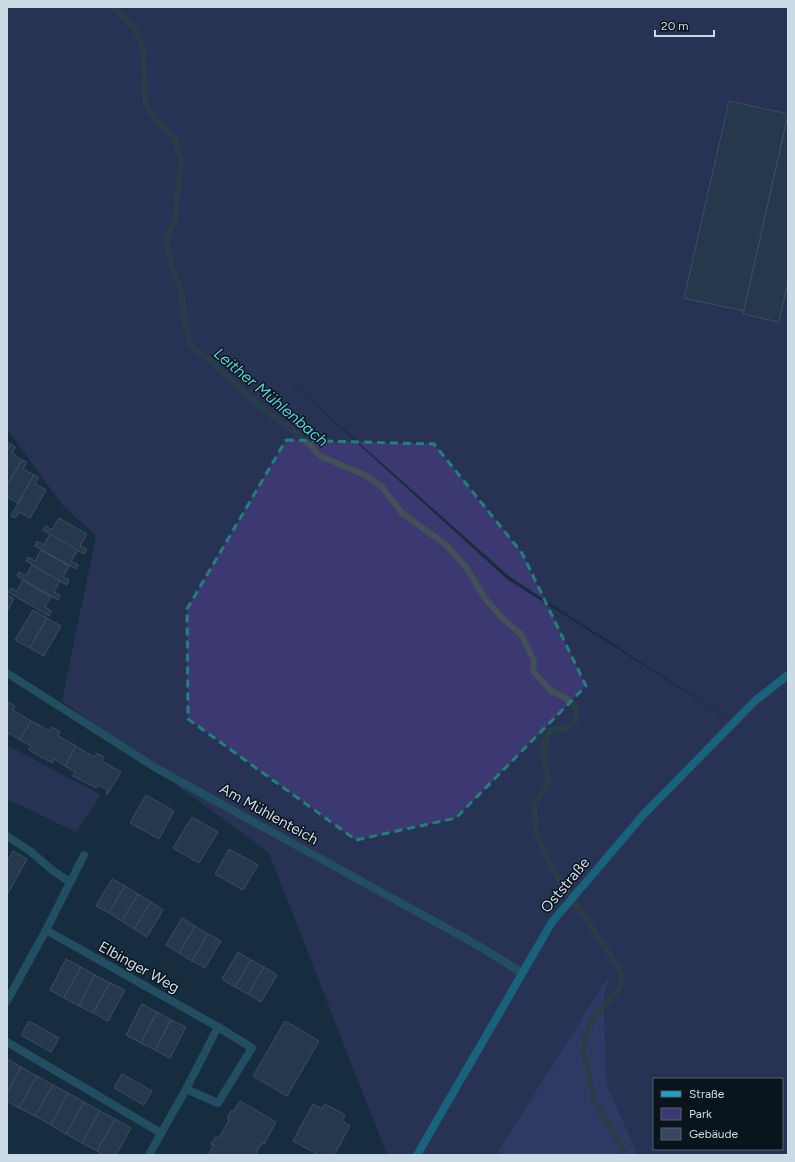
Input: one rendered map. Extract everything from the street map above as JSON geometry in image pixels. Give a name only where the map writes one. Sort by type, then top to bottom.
[{"type":"street","name":"Am Mühlenteich","points":[[7,673],[156,768],[472,942],[522,973]]},
{"type":"street","name":"Oststraße","points":[[417,1155],[552,922],[644,814],[756,700],[788,675]]},
{"type":"street","points":[[7,836],[30,851],[52,870],[70,882]]},
{"type":"street","points":[[7,1001],[46,930],[84,855]]},
{"type":"street","name":"Elbinger Weg","points":[[46,930],[218,1027],[252,1048],[218,1103],[186,1089]]},
{"type":"street","points":[[149,1155],[186,1089],[218,1027]]},
{"type":"street","points":[[7,1042],[161,1133]]},
{"type":"highlighted area","points":[[286,440],[434,444],[522,553],[586,686],[456,818],[356,840],[188,719],[187,609]]},
{"type":"green space","points":[[7,7],[788,7],[788,1155],[638,1155],[606,1083],[604,998],[609,974],[496,1155],[387,1155],[269,853],[62,701],[96,535],[64,507],[7,429]],"holes":[[[258,353],[510,577],[749,732],[507,579]]]},
{"type":"green space","points":[[7,745],[101,795],[76,832],[7,799]]},
{"type":"shaded area","points":[[610,973],[604,998],[606,1083],[638,1155],[496,1155]]},
{"type":"building","points":[[729,101],[788,114],[744,311],[684,298]]},
{"type":"building","points":[[788,115],[788,281],[779,322],[743,314]]},
{"type":"building","points":[[7,442],[11,444],[7,451]]},
{"type":"building","points":[[11,444],[15,447],[12,453],[22,460],[7,486],[7,451]]},
{"type":"building","points":[[22,460],[27,462],[23,469],[34,475],[18,503],[7,497],[7,486]]},
{"type":"building","points":[[34,475],[39,478],[35,484],[46,490],[30,518],[19,512],[15,518],[11,516]]},
{"type":"building","points":[[59,518],[87,534],[80,546],[87,549],[84,554],[43,530],[46,526],[52,530]]},
{"type":"building","points":[[50,534],[78,550],[71,561],[78,565],[76,569],[35,546],[37,541],[44,545]]},
{"type":"building","points":[[41,550],[69,566],[63,577],[69,580],[67,585],[26,561],[28,557],[35,561]]},
{"type":"building","points":[[32,565],[60,581],[54,592],[60,595],[58,600],[17,576],[19,572],[26,576]]},
{"type":"building","points":[[23,580],[51,597],[45,607],[51,611],[49,616],[8,592],[11,588],[17,591]]},
{"type":"building","points":[[7,595],[14,599],[7,612]]},
{"type":"building","points":[[33,610],[47,618],[30,648],[15,640]]},
{"type":"building","points":[[47,618],[61,626],[44,656],[30,648]]},
{"type":"building","points":[[8,702],[15,706],[13,710],[31,721],[20,740],[9,733],[7,736]]},
{"type":"building","points":[[31,721],[50,731],[52,727],[60,732],[58,736],[76,746],[65,766],[54,759],[52,763],[29,750],[31,746],[20,740]]},
{"type":"building","points":[[76,746],[94,757],[97,753],[104,757],[102,761],[121,772],[107,795],[108,790],[98,785],[96,788],[73,776],[75,772],[65,766]]},
{"type":"building","points":[[146,795],[174,811],[159,839],[130,823]]},
{"type":"building","points":[[192,817],[218,832],[199,863],[173,848]]},
{"type":"building","points":[[229,849],[258,865],[243,890],[215,874]]},
{"type":"building","points":[[13,851],[27,859],[7,895],[7,862]]},
{"type":"building","points":[[112,879],[125,886],[109,913],[96,906]]},
{"type":"building","points":[[125,886],[138,894],[122,921],[109,913]]},
{"type":"building","points":[[138,894],[151,902],[134,929],[122,921]]},
{"type":"building","points":[[151,902],[163,910],[147,937],[134,929]]},
{"type":"building","points":[[182,918],[195,926],[179,953],[166,945]]},
{"type":"building","points":[[195,926],[208,934],[192,961],[179,953]]},
{"type":"building","points":[[208,934],[221,941],[205,968],[192,961]]},
{"type":"building","points":[[238,952],[251,960],[235,987],[222,979]]},
{"type":"building","points":[[66,959],[81,967],[64,998],[50,990]]},
{"type":"building","points":[[251,960],[264,967],[248,994],[235,987]]},
{"type":"building","points":[[81,967],[95,975],[79,1006],[64,998]]},
{"type":"building","points":[[264,967],[277,975],[261,1002],[248,994]]},
{"type":"building","points":[[95,975],[110,983],[93,1013],[79,1006]]},
{"type":"building","points":[[110,983],[125,990],[108,1021],[93,1013]]},
{"type":"building","points":[[142,1004],[157,1012],[141,1043],[126,1035]]},
{"type":"building","points":[[157,1012],[171,1020],[155,1050],[141,1043]]},
{"type":"building","points":[[171,1020],[186,1027],[170,1058],[155,1050]]},
{"type":"building","points":[[29,1021],[59,1038],[51,1052],[21,1035]]},
{"type":"building","points":[[285,1021],[319,1041],[287,1096],[253,1076]]},
{"type":"building","points":[[7,1059],[21,1067],[7,1093]]},
{"type":"building","points":[[21,1067],[37,1076],[19,1108],[7,1101],[7,1093]]},
{"type":"building","points":[[122,1074],[152,1091],[144,1105],[114,1088]]},
{"type":"building","points":[[37,1076],[53,1085],[35,1116],[19,1108]]},
{"type":"building","points":[[53,1085],[68,1093],[51,1125],[35,1116]]},
{"type":"building","points":[[68,1093],[84,1102],[66,1134],[51,1125]]},
{"type":"building","points":[[240,1101],[276,1122],[264,1144],[262,1143],[255,1155],[208,1155],[214,1145],[211,1144],[216,1137],[219,1138],[229,1120],[227,1118]]},
{"type":"building","points":[[84,1102],[100,1111],[82,1143],[66,1134]]},
{"type":"building","points":[[313,1104],[322,1109],[325,1104],[345,1115],[342,1121],[350,1126],[334,1155],[319,1155],[293,1141]]},
{"type":"building","points":[[100,1111],[115,1119],[97,1151],[82,1143]]},
{"type":"building","points":[[115,1119],[131,1128],[116,1155],[104,1155],[97,1151]]},
{"type":"waterway","name":"Leither Mühlenbach","points":[[113,7],[136,30],[143,50],[146,105],[158,122],[173,136],[181,160],[175,220],[166,239],[172,267],[181,291],[184,317],[191,346],[213,363],[268,413],[289,427],[310,445],[320,456],[365,475],[382,487],[402,513],[446,545],[466,567],[484,597],[502,618],[521,634],[534,661],[533,671],[551,691],[566,698],[576,707],[576,721],[567,728],[549,731],[543,751],[549,780],[534,804],[535,827],[551,867],[619,968],[622,980],[619,989],[593,1017],[583,1048],[594,1100],[623,1149],[624,1155]]}]
